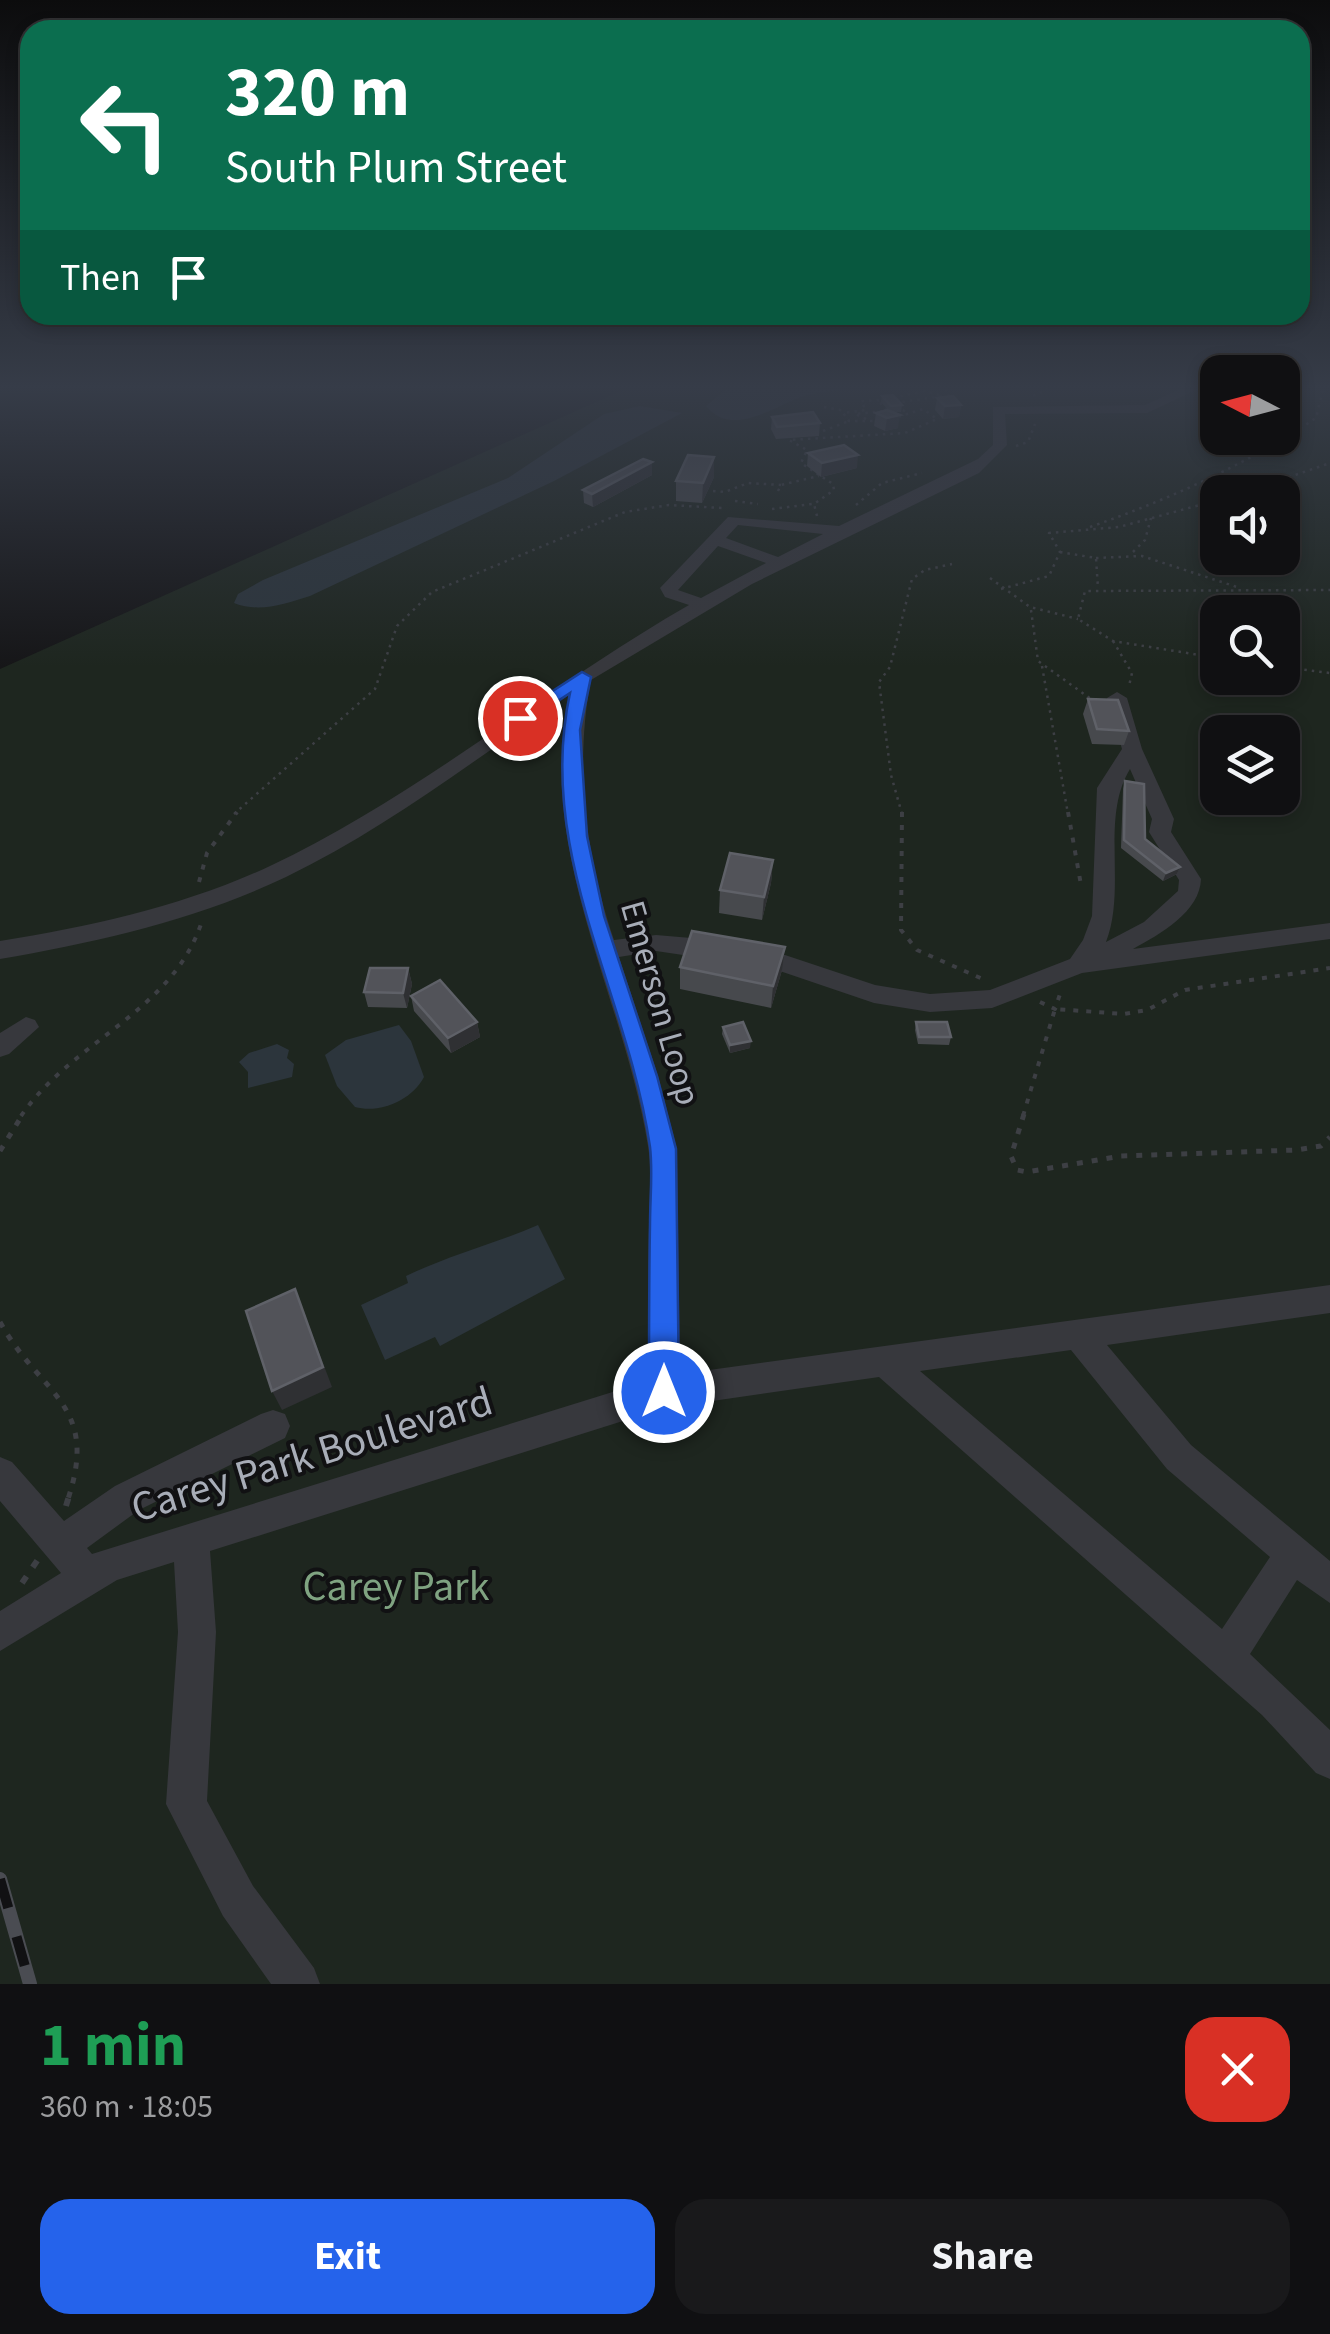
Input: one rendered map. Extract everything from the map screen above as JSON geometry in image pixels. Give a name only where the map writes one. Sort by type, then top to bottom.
[{"type":"street","points":[[721,530],[825,524],[943,482]]},
{"type":"street","points":[[703,580],[768,567],[812,544],[825,524]]},
{"type":"street","points":[[721,530],[812,544]]},
{"type":"street","points":[[721,530],[768,567]]},
{"type":"street","points":[[0,950],[84,937],[203,902],[280,870],[699,603],[721,530]]},
{"type":"street","points":[[699,603],[703,580]]},
{"type":"street","name":"Emerson Loop","points":[[582,677],[571,730],[577,836],[605,950],[645,1076],[663,1149],[664,1392]]},
{"type":"street","points":[[605,950],[656,943],[703,948],[773,960],[874,994],[930,1003],[992,998],[1074,967],[1152,928],[1188,894],[1190,879],[1160,832],[1162,819],[1132,749],[1117,698]]},
{"type":"street","points":[[1074,967],[1094,942],[1104,916],[1108,788],[1132,749]]},
{"type":"street","points":[[1074,967],[1330,931]]},
{"type":"street","points":[[0,1047],[26,1027]]},
{"type":"street","points":[[664,1392],[1330,1299]]},
{"type":"street","points":[[1079,1334],[1178,1456],[1330,1585]]},
{"type":"street","points":[[884,1361],[1226,1657],[1330,1759]]},
{"type":"street","name":"Carey Park Boulevard","points":[[0,1632],[108,1565],[664,1392]]},
{"type":"street","points":[[52,1548],[127,1498],[274,1426]]},
{"type":"street","points":[[0,1474],[52,1548],[88,1577]]},
{"type":"street","points":[[190,1539],[197,1632],[186,1804],[238,1901],[298,1984]]},
{"type":"street","points":[[1226,1657],[1293,1554]]},
{"type":"path","points":[[713,491],[726,492],[748,483],[792,482]]},
{"type":"path","points":[[763,513],[794,504],[814,504],[834,490],[825,482]]},
{"type":"path","points":[[850,510],[890,482]]},
{"type":"path","points":[[1090,527],[1162,502],[1203,482]]},
{"type":"path","points":[[778,492],[781,484]]},
{"type":"path","points":[[726,492],[735,502],[758,504]]},
{"type":"path","points":[[0,1152],[42,1088],[84,1049],[153,1000],[174,979],[199,936],[203,902],[200,872],[234,818],[286,762],[368,697],[385,670],[390,637],[400,620],[426,596],[489,563],[546,546],[616,514],[675,506],[721,530],[735,502]]},
{"type":"path","points":[[814,504],[825,524]]},
{"type":"path","points":[[1151,518],[1142,546],[1129,554],[1095,561],[1060,552],[1052,545],[1050,532],[1110,528],[1200,505]]},
{"type":"path","points":[[750,511],[792,515]]},
{"type":"path","points":[[1001,589],[1049,576],[1060,552]]},
{"type":"path","points":[[1129,554],[1242,589]]},
{"type":"path","points":[[1095,561],[1096,585]]},
{"type":"path","points":[[952,564],[925,570],[912,580],[890,667],[878,682],[891,775],[902,810],[902,930],[916,950],[934,961],[1055,1008],[1124,1014],[1147,1010],[1186,990],[1330,968]]},
{"type":"path","points":[[990,578],[1031,610],[1078,619],[1113,642],[1200,655]]},
{"type":"path","points":[[1078,619],[1085,591],[1096,585],[1330,590]]},
{"type":"path","points":[[1031,610],[1033,650],[1042,666],[1085,901]]},
{"type":"path","points":[[1042,666],[1088,698],[1117,698],[1130,684],[1132,673],[1113,642]]},
{"type":"path","points":[[1300,669],[1330,673]]},
{"type":"path","points":[[1074,967],[1055,1008],[1011,1156],[1018,1170],[1028,1172],[1121,1156],[1296,1150],[1321,1146],[1330,1137]]},
{"type":"path","points":[[0,1322],[18,1352],[74,1416],[81,1452],[68,1504]]},
{"type":"path","points":[[18,1589],[52,1548]]},
{"type":"green space","name":"Carey Park","points":[[418,482],[1200,482],[1200,575],[1300,575],[1300,482],[1330,482],[1330,1984],[0,1984],[0,669]]},
{"type":"shaded area","points":[[499,482],[553,482],[310,596],[262,607],[234,603],[238,594]]},
{"type":"shaded area","points":[[399,1025],[411,1041],[424,1077],[412,1092],[385,1107],[355,1107],[337,1086],[325,1055],[346,1040]]},
{"type":"shaded area","points":[[277,1044],[289,1050],[287,1058],[294,1064],[292,1077],[248,1088],[248,1072],[239,1062],[249,1053]]},
{"type":"shaded area","points":[[538,1225],[565,1279],[440,1346],[435,1337],[385,1360],[361,1305],[408,1283],[406,1276]]},
{"type":"building","points":[[599,482],[615,482],[592,494],[583,490]]},
{"type":"building","points":[[1088,699],[1118,700],[1129,731],[1097,729]]},
{"type":"building","points":[[1125,781],[1144,784],[1145,839],[1180,867],[1166,873],[1124,840]]},
{"type":"building","points":[[730,853],[773,860],[764,897],[720,890]]},
{"type":"building","points":[[692,931],[785,947],[773,986],[680,967]]},
{"type":"building","points":[[370,968],[408,968],[403,993],[364,992]]},
{"type":"building","points":[[440,980],[477,1022],[448,1038],[411,996]]},
{"type":"building","points":[[743,1022],[751,1041],[730,1045],[723,1027]]},
{"type":"building","points":[[916,1022],[947,1022],[951,1037],[919,1037]]},
{"type":"building","points":[[295,1289],[323,1367],[272,1391],[246,1311]]},
{"type":"railway","points":[[0,1879],[30,1984]]},
{"type":"route","points":[[520,718],[582,677],[571,730],[577,836],[594,916],[645,1076],[663,1149],[664,1392]]}]
